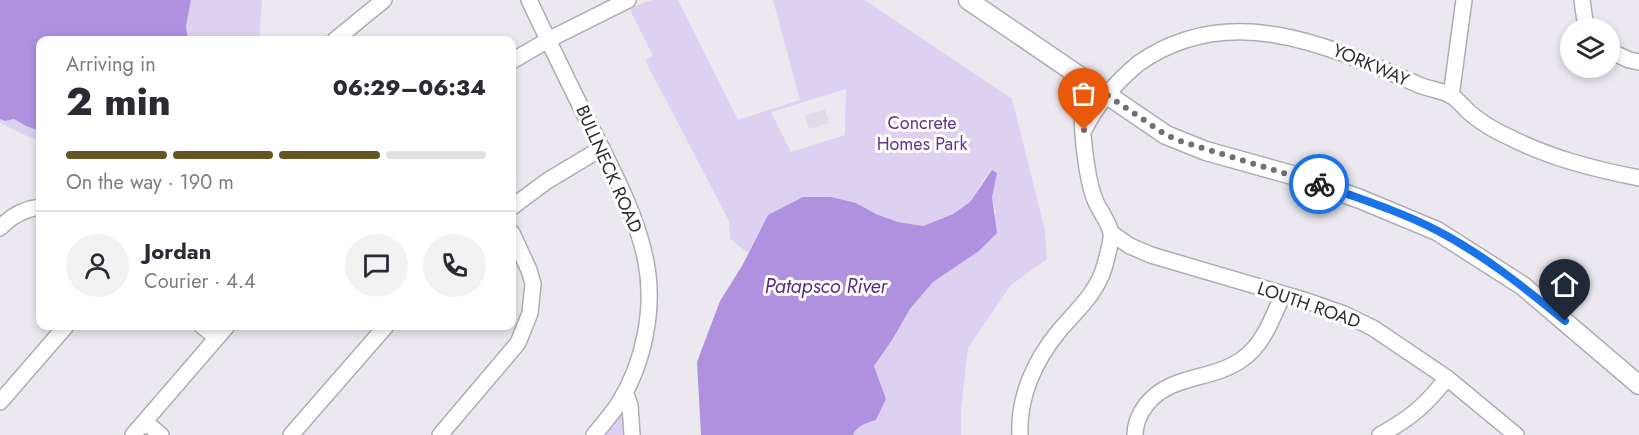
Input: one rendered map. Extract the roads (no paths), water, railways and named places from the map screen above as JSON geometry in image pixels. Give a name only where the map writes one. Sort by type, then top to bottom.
[{"type":"main road","points":[[968,0],[1166,135],[1337,191],[1437,231],[1523,286],[1639,385]]},
{"type":"street","points":[[340,36],[384,0]]},
{"type":"street","name":"BULLNECK ROAD","points":[[529,0],[631,211],[646,264],[649,291],[648,317],[634,373],[619,404],[594,435]]},
{"type":"street","points":[[516,59],[628,0]]},
{"type":"street","points":[[1451,96],[1464,0]]},
{"type":"street","points":[[1582,0],[1585,18]]},
{"type":"street","name":"YORKWAY","points":[[1084,130],[1092,114],[1107,95],[1149,54],[1173,40],[1213,27],[1246,25],[1291,33],[1385,68],[1422,86],[1451,96],[1485,124],[1511,139],[1559,158],[1596,170],[1639,178]]},
{"type":"street","points":[[1620,56],[1639,62]]},
{"type":"street","points":[[1020,435],[1023,403],[1032,373],[1045,350],[1098,284],[1104,268],[1111,233],[1095,200],[1088,177],[1083,102],[1090,84]]},
{"type":"street","points":[[516,204],[547,181],[602,148]]},
{"type":"street","points":[[0,228],[21,212],[36,208]]},
{"type":"street","name":"LOUTH ROAD","points":[[1111,233],[1130,246],[1151,255],[1344,314],[1373,328],[1447,378],[1516,435]]},
{"type":"street","points":[[440,435],[518,343],[530,313],[533,284],[516,242]]},
{"type":"street","points":[[1135,435],[1135,428],[1144,407],[1162,389],[1177,382],[1231,366],[1251,352],[1266,333],[1283,294]]},
{"type":"street","points":[[0,402],[63,330]]},
{"type":"street","points":[[207,330],[216,338]]},
{"type":"street","points":[[133,435],[223,330]]},
{"type":"street","points":[[291,435],[383,330]]},
{"type":"street","points":[[1380,435],[1421,409],[1447,378]]},
{"type":"street","points":[[625,392],[630,405],[632,435]]},
{"type":"street","points":[[145,422],[161,435]]},
{"type":"water","points":[[0,0],[191,0],[186,26],[187,36],[36,36],[36,130],[14,119],[5,121],[0,119]]},
{"type":"water","name":"Patapsco River","points":[[992,170],[997,173],[992,197],[997,233],[979,251],[933,282],[910,309],[874,366],[886,399],[876,420],[866,423],[853,435],[701,435],[697,362],[720,301],[742,266],[768,215],[803,197],[831,197],[856,203],[898,222],[923,226],[953,214],[970,202]]},
{"type":"park label","name":"Concrete Homes Park","points":[[922,133]]}]
